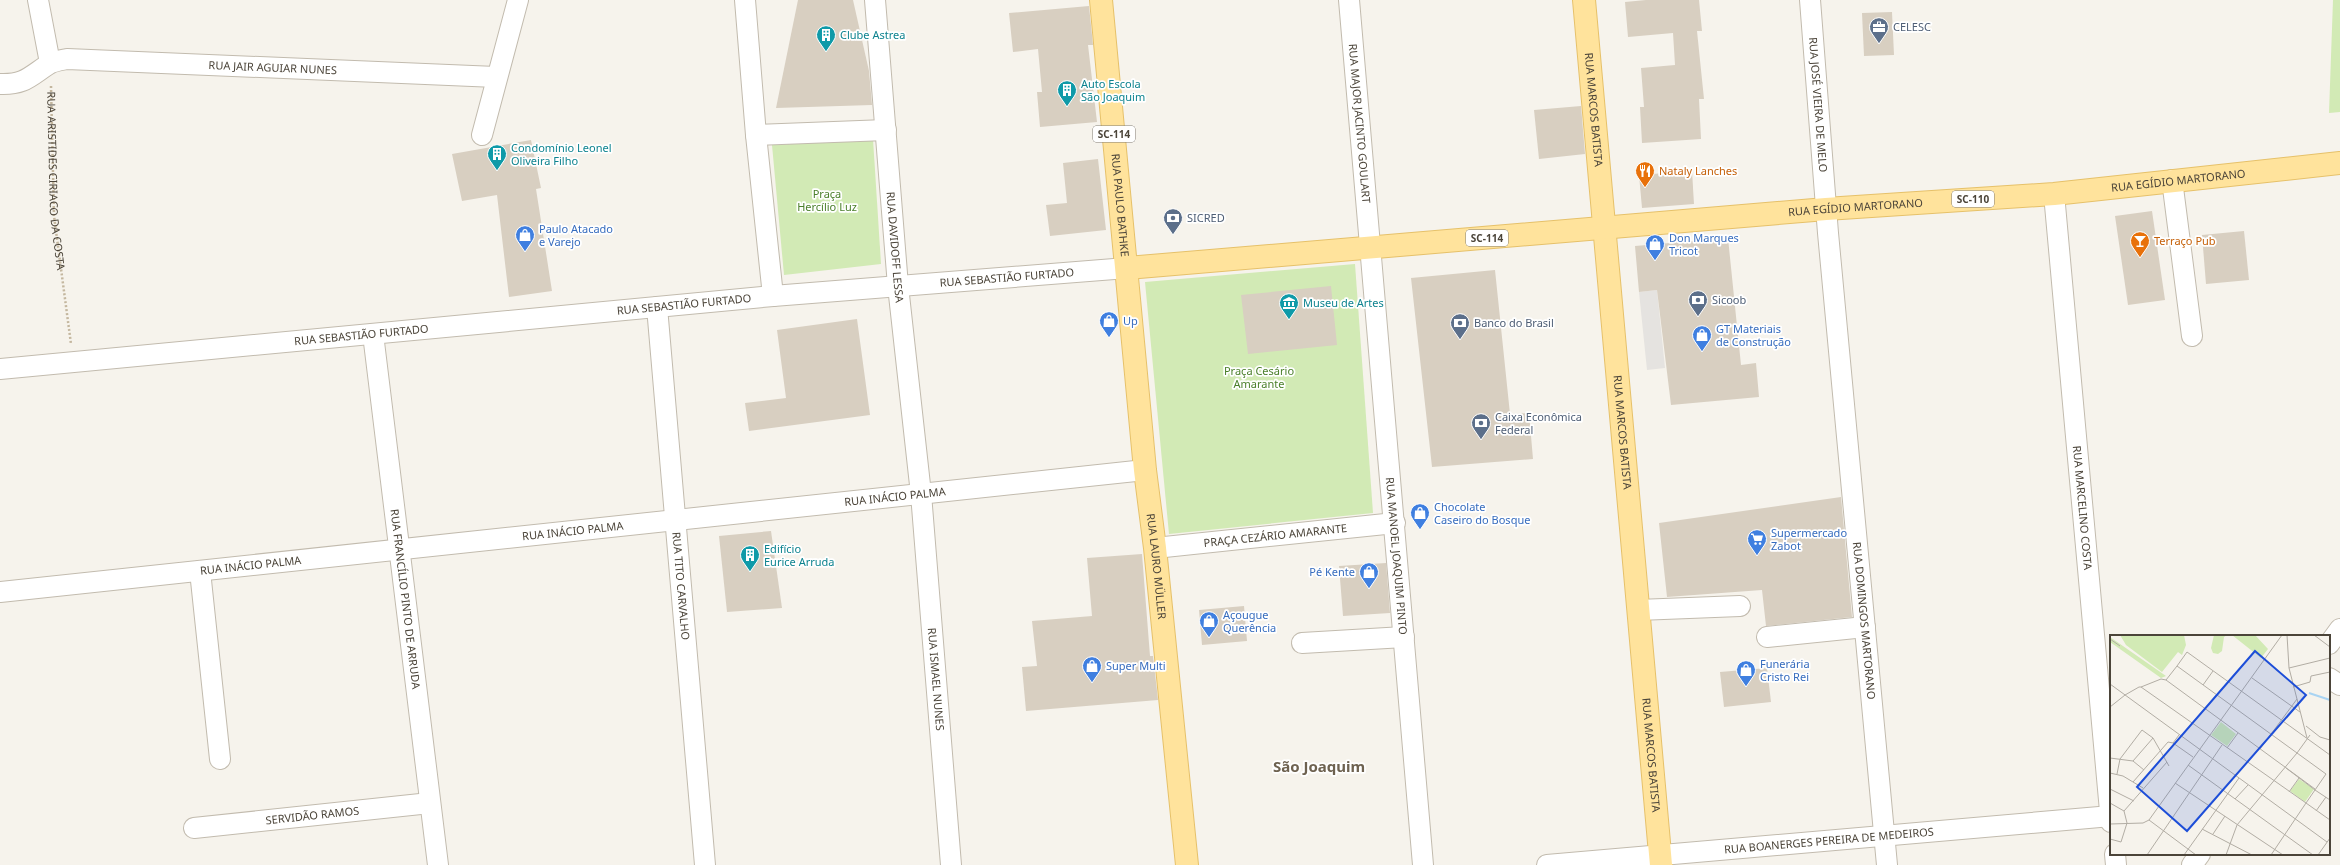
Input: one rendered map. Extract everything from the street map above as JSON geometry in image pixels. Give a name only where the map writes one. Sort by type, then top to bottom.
[{"type":"main road","name":"RUA PAULO BATHKE","points":[[1101,0],[1127,268]]},
{"type":"main road","name":"RUA MARCOS BATISTA","points":[[1584,0],[1661,860]]},
{"type":"main road","name":"RUA EGÍDIO MARTORANO","points":[[1370,247],[1826,209],[2054,194],[2340,162]]},
{"type":"main road","name":"RUA SEBASTIÃO FURTADO","points":[[1127,268],[1370,247]]},
{"type":"main road","name":"RUA LAURO MÜLLER","points":[[1127,268],[1145,470],[1155,548],[1187,865]]},
{"type":"street","points":[[0,84],[15,85],[33,77],[50,63],[38,0]]},
{"type":"street","points":[[482,135],[496,77],[518,0]]},
{"type":"street","points":[[745,0],[756,135],[772,296]]},
{"type":"street","name":"RUA DAVIDOFF LESSA","points":[[875,0],[898,286],[921,494]]},
{"type":"street","name":"RUA MAJOR JACINTO GOULART","points":[[1349,0],[1370,247]]},
{"type":"street","name":"RUA JOSÉ VIEIRA DE MELO","points":[[1810,0],[1826,209]]},
{"type":"street","name":"RUA JAIR AGUIAR NUNES","points":[[50,63],[67,59],[496,77]]},
{"type":"street","points":[[756,135],[886,130]]},
{"type":"street","points":[[2172,180],[2192,336]]},
{"type":"street","name":"RUA MARCELINO COSTA","points":[[2054,194],[2110,807]]},
{"type":"street","name":"RUA DOMINGOS MARTORANO","points":[[1826,209],[1887,865]]},
{"type":"street","name":"RUA MANOEL JOAQUIM PINTO","points":[[1370,247],[1395,523],[1423,865]]},
{"type":"street","name":"RUA SEBASTIÃO FURTADO","points":[[0,370],[772,296],[1127,268]]},
{"type":"street","name":"RUA TITO CARVALHO","points":[[657,307],[705,865]]},
{"type":"street","name":"RUA FRANCÍLIO PINTO DE ARRUDA","points":[[373,334],[438,865]]},
{"type":"street","name":"RUA INÁCIO PALMA","points":[[0,592],[1145,470]]},
{"type":"street","name":"RUA ISMAEL NUNES","points":[[921,494],[951,865]]},
{"type":"street","name":"PRAÇA CEZÁRIO AMARANTE","points":[[1155,548],[1395,523]]},
{"type":"street","points":[[200,571],[220,759]]},
{"type":"street","points":[[1638,610],[1740,606]]},
{"type":"street","points":[[1767,637],[1865,627]]},
{"type":"street","points":[[2330,643],[2340,629]]},
{"type":"street","points":[[1302,643],[1404,637]]},
{"type":"street","points":[[2330,679],[2340,685]]},
{"type":"street","name":"SERVIDÃO RAMOS","points":[[194,828],[430,803]]},
{"type":"street","name":"RUA BOANERGES PEREIRA DE MEDEIROS","points":[[1547,865],[1661,860],[1884,836],[2110,818]]},
{"type":"street","points":[[2115,855],[2116,865]]},
{"type":"street","points":[[2192,865],[2199,855]]},
{"type":"path","name":"RUA ARISTIDES CIRIACO DA COSTA","points":[[50,63],[54,216],[73,363]]},
{"type":"green space","points":[[2333,0],[2340,0],[2340,112],[2329,113]]},
{"type":"green space","name":"Praça Hercílio Luz","points":[[873,139],[881,264],[784,275],[772,145]]},
{"type":"green space","name":"Praça Cesário Amarante","points":[[1355,264],[1373,513],[1169,534],[1145,282]]},
{"type":"shaded area","points":[[1657,290],[1665,368],[1647,370],[1639,292]]},
{"type":"building","name":"Clube Astrea","points":[[798,0],[853,0],[869,71],[872,105],[776,108]]},
{"type":"building","points":[[1646,0],[1699,0],[1702,31],[1697,31],[1704,99],[1699,99],[1701,139],[1642,143],[1640,107],[1644,107],[1641,68],[1675,65],[1673,33],[1628,37],[1625,2]]},
{"type":"building","points":[[1089,6],[1093,45],[1088,45],[1097,122],[1040,127],[1037,92],[1042,92],[1038,49],[1013,52],[1009,13]]},
{"type":"building","name":"CELESC","points":[[1892,12],[1894,55],[1864,56],[1862,13]]},
{"type":"building","points":[[1581,106],[1585,154],[1539,159],[1534,110]]},
{"type":"building","points":[[531,140],[541,188],[536,189],[552,291],[509,297],[497,195],[462,201],[452,154]]},
{"type":"building","points":[[1098,159],[1106,230],[1050,236],[1046,205],[1067,203],[1063,163]]},
{"type":"building","points":[[1692,171],[1694,204],[1642,208],[1639,175]]},
{"type":"building","name":"Terraço Pub","points":[[2152,211],[2165,300],[2128,305],[2115,216]]},
{"type":"building","points":[[2244,231],[2249,280],[2206,284],[2202,235]]},
{"type":"building","points":[[1728,238],[1741,365],[1756,363],[1759,397],[1671,405],[1657,290],[1639,292],[1635,246]]},
{"type":"building","name":"Banco do Brasil","points":[[1495,270],[1510,414],[1529,413],[1533,459],[1432,467],[1411,278]]},
{"type":"building","name":"Museu de Artes","points":[[1331,286],[1337,345],[1248,354],[1241,295]]},
{"type":"building","points":[[857,319],[870,415],[749,431],[745,403],[786,398],[777,330]]},
{"type":"building","name":"Supermercado Zabot","points":[[1841,497],[1852,617],[1766,626],[1762,590],[1667,597],[1659,523]]},
{"type":"building","name":"Edifício Eurice Arruda","points":[[771,531],[782,608],[727,612],[719,536]]},
{"type":"building","points":[[1142,554],[1150,656],[1153,656],[1158,700],[1026,711],[1022,667],[1037,666],[1032,621],[1092,616],[1087,558]]},
{"type":"building","name":"Pé Kente","points":[[1386,563],[1390,613],[1343,616],[1339,566]]},
{"type":"building","points":[[1244,606],[1247,641],[1202,645],[1199,610]]},
{"type":"building","name":"Funerária Cristo Rei","points":[[1767,668],[1771,702],[1724,707],[1720,672]]},
{"type":"place","name":"CELESC","points":[[1879,44]]},
{"type":"place","name":"Clube Astrea","points":[[826,52]]},
{"type":"place","name":"Auto Escola São Joaquim","points":[[1067,107]]},
{"type":"place","name":"Condomínio Leonel Oliveira Filho","points":[[497,171]]},
{"type":"place","name":"Nataly Lanches","points":[[1645,188]]},
{"type":"place","name":"SICRED","points":[[1173,235]]},
{"type":"place","name":"Paulo Atacado e Varejo","points":[[525,252]]},
{"type":"place","name":"Terraço Pub","points":[[2140,258]]},
{"type":"place","name":"Don Marques Tricot","points":[[1655,261]]},
{"type":"place","name":"Sicoob","points":[[1698,317]]},
{"type":"place","name":"Museu de Artes","points":[[1289,320]]},
{"type":"place","name":"Up","points":[[1109,338]]},
{"type":"place","name":"Banco do Brasil","points":[[1460,340]]},
{"type":"place","name":"GT Materiais de Construção","points":[[1702,352]]},
{"type":"place","name":"Caixa Econômica Federal","points":[[1481,440]]},
{"type":"place","name":"Chocolate Caseiro do Bosque","points":[[1420,530]]},
{"type":"place","name":"Supermercado Zabot","points":[[1757,556]]},
{"type":"place","name":"Edifício Eurice Arruda","points":[[750,572]]},
{"type":"place","name":"Pé Kente","points":[[1369,589]]},
{"type":"place","name":"Açougue Querência","points":[[1209,638]]},
{"type":"place","name":"Super Multi","points":[[1092,683]]},
{"type":"place","name":"Funerária Cristo Rei","points":[[1746,687]]},
{"type":"district","name":"São Joaquim","points":[[1319,767]]}]
